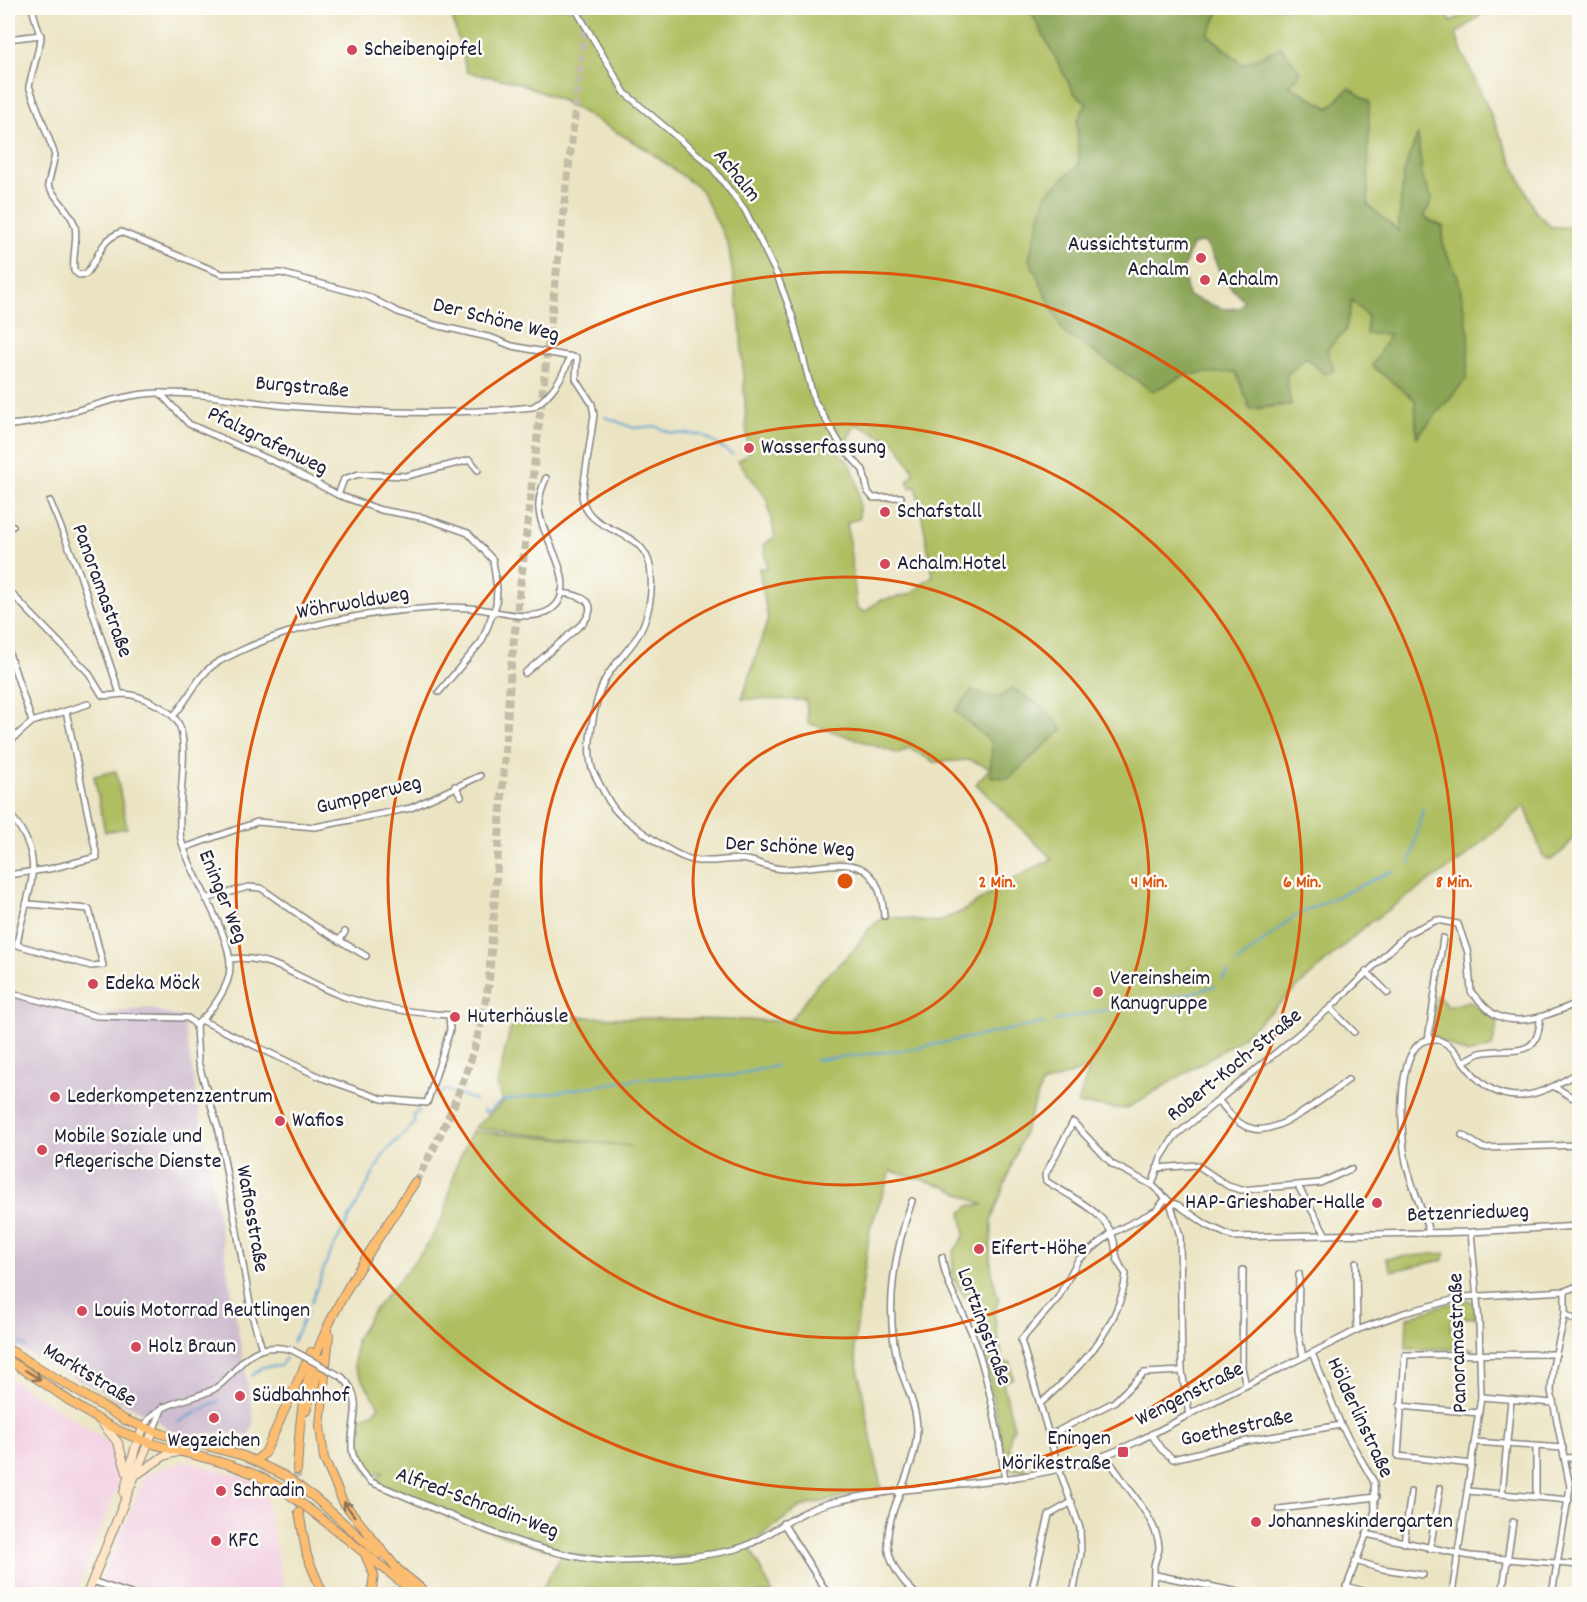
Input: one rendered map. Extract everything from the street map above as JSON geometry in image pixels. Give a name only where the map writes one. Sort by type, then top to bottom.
[{"type":"main road","points":[[297,1470],[308,1378],[331,1321],[360,1264],[415,1182]]},
{"type":"main road","points":[[331,1321],[320,1426],[324,1459],[343,1502],[399,1571],[428,1594]]},
{"type":"main road","points":[[256,1460],[265,1453],[313,1348],[331,1321]]},
{"type":"main road","points":[[301,1426],[327,1346]]},
{"type":"main road","name":"Marktstraße","points":[[8,1349],[71,1386],[106,1410],[143,1428],[256,1460],[285,1476],[315,1498],[399,1571]]},
{"type":"main road","name":"Marktstraße","points":[[8,1360],[99,1420],[148,1442],[87,1594]]},
{"type":"main road","points":[[99,1420],[118,1443],[128,1480]]},
{"type":"main road","points":[[138,1439],[143,1428]]},
{"type":"main road","points":[[153,1431],[148,1442],[237,1465],[279,1486],[416,1594]]},
{"type":"main road","name":"Marktstraße","points":[[120,1509],[138,1439]]},
{"type":"main road","points":[[137,1474],[158,1459],[180,1451]]},
{"type":"main road","points":[[299,1512],[307,1556],[323,1594]]},
{"type":"main road","points":[[364,1554],[374,1575],[371,1594]]},
{"type":"main road","points":[[381,1594],[394,1592],[406,1594]]},
{"type":"street","points":[[8,39],[41,35],[32,8]]},
{"type":"street","name":"Achalm","points":[[575,8],[625,93],[710,165],[745,210],[777,275],[793,318],[813,400],[821,416],[863,470],[868,492],[873,498],[901,497]]},
{"type":"street","name":"Der Schöne Weg","points":[[41,35],[41,45],[29,76],[29,86],[55,155],[48,185],[75,228],[73,264],[74,271],[79,275],[86,274],[92,267],[107,238],[121,232],[222,274],[281,273],[367,296],[398,312],[435,325],[492,338],[512,346],[577,358],[576,379],[591,404],[594,415],[582,496],[583,506],[594,520],[638,542],[650,565],[650,598],[645,621],[637,638],[604,682],[590,741],[592,768],[611,804],[619,815],[676,853],[693,860],[747,860],[783,870],[834,863],[861,867],[881,890],[884,916]]},
{"type":"street","name":"Burgstraße","points":[[8,425],[50,418],[130,396],[159,393],[199,394],[286,406],[437,414],[522,408],[541,402],[560,379],[570,356]]},
{"type":"street","name":"Pfalzgrafenweg","points":[[159,393],[165,395],[189,424],[286,467],[338,495],[381,510],[425,518],[468,533],[493,560],[497,589],[495,612],[482,641],[439,692]]},
{"type":"street","name":"Pfalzgrafenweg","points":[[338,495],[344,479],[359,474],[406,476],[470,460],[478,470]]},
{"type":"street","points":[[525,673],[583,623],[589,615],[590,607],[586,599],[561,593],[559,567],[539,510],[540,493],[546,478]]},
{"type":"street","name":"Panoramastraße","points":[[50,501],[79,572],[120,694]]},
{"type":"street","points":[[8,590],[88,672],[100,694],[140,697],[173,716]]},
{"type":"street","name":"Wöhrwoldweg","points":[[173,716],[211,666],[283,633],[400,611],[454,608],[524,615],[540,613],[553,608],[561,593]]},
{"type":"street","points":[[8,650],[32,722]]},
{"type":"street","points":[[8,743],[32,722],[88,704]]},
{"type":"street","points":[[8,875],[97,857],[66,711]]},
{"type":"street","name":"Eninger Weg","points":[[173,716],[181,731],[181,834],[184,848],[230,959],[264,959],[311,984],[368,1004],[449,1016],[450,1030],[427,1103],[382,1099],[332,1082],[199,1023]]},
{"type":"street","points":[[8,726],[15,736]]},
{"type":"street","name":"Gumpperweg","points":[[184,848],[257,822],[315,827],[404,809],[423,803],[480,776]]},
{"type":"street","name":"Gumpperweg","points":[[456,786],[461,796]]},
{"type":"street","points":[[8,812],[28,843],[33,871],[18,946],[91,966],[103,965],[89,909],[28,904]]},
{"type":"street","points":[[206,899],[248,887],[261,888],[339,941],[366,956]]},
{"type":"street","name":"Robert-Koch-Straße","points":[[1152,1185],[1157,1168],[1174,1137],[1330,1008],[1408,933],[1437,920],[1458,924],[1468,952],[1471,992],[1494,1014],[1503,1017],[1540,1019],[1580,1002]]},
{"type":"street","points":[[339,941],[345,932]]},
{"type":"street","points":[[1428,1040],[1443,938]]},
{"type":"street","points":[[8,992],[88,1015],[183,1017],[199,1023],[226,985],[230,959]]},
{"type":"street","points":[[1366,971],[1388,993]]},
{"type":"street","name":"Robert-Koch-Straße","points":[[1330,1008],[1354,1032]]},
{"type":"street","points":[[1463,1062],[1479,1053],[1526,1050],[1535,1042],[1540,1019]]},
{"type":"street","name":"Wafiosstraße","points":[[199,1023],[198,1062],[219,1131],[252,1315],[262,1349]]},
{"type":"street","points":[[1429,1232],[1406,1161],[1402,1116],[1404,1075],[1409,1059],[1416,1048],[1428,1040],[1438,1040],[1450,1046],[1476,1078],[1503,1094],[1526,1096],[1555,1087],[1580,1071]]},
{"type":"street","points":[[1219,1101],[1235,1121],[1255,1130],[1275,1126],[1290,1119],[1348,1080]]},
{"type":"street","points":[[1555,1087],[1580,1102]]},
{"type":"street","name":"Betzenriedweg","points":[[1112,1233],[1104,1220],[1046,1181],[1045,1174],[1072,1122],[1112,1164],[1152,1185],[1168,1200],[1207,1225],[1233,1237],[1471,1232],[1580,1226]]},
{"type":"street","points":[[1462,1135],[1484,1148],[1580,1145]]},
{"type":"street","points":[[1157,1168],[1197,1165],[1228,1186],[1241,1190],[1320,1183],[1351,1168]]},
{"type":"street","points":[[1298,1186],[1326,1235]]},
{"type":"street","points":[[1073,1594],[1081,1552],[1080,1528],[1059,1469],[1021,1340],[1058,1298],[1078,1260],[1112,1233],[1157,1210],[1168,1200],[1180,1236],[1182,1371],[1189,1414]]},
{"type":"street","points":[[912,1201],[898,1250],[892,1302],[896,1348],[915,1411],[917,1429],[915,1444],[886,1535],[888,1552],[894,1570],[916,1594]]},
{"type":"street","name":"Panoramastraße","points":[[1452,1594],[1460,1554],[1481,1397],[1477,1295],[1471,1232]]},
{"type":"street","points":[[1040,1404],[1089,1355],[1116,1314],[1124,1293],[1126,1274],[1116,1262],[1112,1233]]},
{"type":"street","name":"Lortzingstraße","points":[[942,1257],[952,1295],[977,1345],[998,1434],[1005,1480]]},
{"type":"street","points":[[1356,1262],[1357,1330]]},
{"type":"street","points":[[1243,1270],[1242,1368],[1246,1385]]},
{"type":"street","points":[[1299,1274],[1298,1331],[1303,1357]]},
{"type":"street","name":"Wengenstraße","points":[[807,1510],[839,1501],[1005,1480],[1059,1469],[1106,1455],[1357,1330],[1421,1308],[1477,1295],[1565,1291],[1580,1285]]},
{"type":"street","points":[[1552,1594],[1569,1500],[1570,1479],[1553,1403],[1552,1378],[1565,1314],[1565,1291]]},
{"type":"street","points":[[1565,1314],[1580,1323]]},
{"type":"street","name":"Alfred-Schradin-Weg","points":[[262,1349],[280,1347],[292,1350],[342,1377],[351,1387],[356,1400],[351,1449],[355,1462],[363,1475],[371,1482],[515,1541],[601,1560],[688,1557],[725,1552],[749,1545],[807,1510]]},
{"type":"street","points":[[143,1428],[152,1414],[163,1407],[198,1398],[220,1386],[246,1358],[262,1349]]},
{"type":"street","name":"Hölderlinstraße","points":[[1312,1353],[1341,1425],[1374,1482],[1376,1497],[1375,1511],[1344,1594]]},
{"type":"street","points":[[1472,1464],[1398,1456],[1405,1355],[1556,1354]]},
{"type":"street","points":[[1050,1435],[1114,1402],[1144,1373],[1182,1371]]},
{"type":"street","points":[[1481,1397],[1553,1403]]},
{"type":"street","points":[[1502,1494],[1511,1400]]},
{"type":"street","points":[[1400,1406],[1479,1413]]},
{"type":"street","points":[[153,1431],[163,1407]]},
{"type":"street","name":"Goethestraße","points":[[1151,1434],[1161,1449],[1173,1459],[1247,1442],[1341,1425]]},
{"type":"street","points":[[1475,1442],[1506,1446],[1563,1448]]},
{"type":"street","points":[[1536,1447],[1536,1497]]},
{"type":"street","points":[[1106,1455],[1118,1476],[1145,1511],[1156,1533],[1159,1549],[1154,1567],[1156,1575],[1152,1594]]},
{"type":"street","points":[[1566,1458],[1580,1458]]},
{"type":"street","points":[[1430,1548],[1440,1488]]},
{"type":"street","points":[[1468,1491],[1569,1500]]},
{"type":"street","points":[[1404,1543],[1410,1492]]},
{"type":"street","name":"Hölderlinstraße","points":[[1279,1509],[1376,1497]]},
{"type":"street","points":[[1031,1594],[1049,1515],[1072,1502]]},
{"type":"street","points":[[1502,1594],[1513,1521]]},
{"type":"street","points":[[783,1523],[828,1594]]},
{"type":"street","points":[[1366,1534],[1460,1554],[1580,1565]]},
{"type":"street","points":[[1355,1561],[1383,1569],[1423,1575]]},
{"type":"street","points":[[1156,1575],[1248,1594]]},
{"type":"street","points":[[92,1581],[131,1594]]},
{"type":"street","points":[[1346,1586],[1370,1593],[1389,1594]]},
{"type":"shaded area","points":[[8,992],[96,1016],[146,1008],[183,1018],[254,1421],[249,1436],[230,1433],[189,1435],[170,1430],[157,1420],[8,1343]]},
{"type":"shaded area","points":[[8,1377],[105,1440],[118,1459],[117,1488],[76,1594],[8,1594]]},
{"type":"shaded area","points":[[185,1461],[262,1483],[285,1594],[96,1594],[146,1473]]},
{"type":"green space","points":[[441,8],[1029,8],[1074,93],[1087,103],[1077,121],[1079,164],[1046,194],[1153,391],[1187,374],[1236,372],[1250,409],[1290,405],[1286,376],[1306,357],[1324,374],[1327,349],[1345,331],[1352,299],[1368,317],[1391,334],[1406,393],[1415,400],[1417,436],[1458,277],[1443,247],[1443,227],[1424,217],[1432,199],[1422,178],[1418,136],[1404,171],[1398,232],[1368,205],[1368,102],[1329,108],[1289,85],[1243,65],[1208,34],[1221,8],[1444,8],[1451,22],[1474,8],[1490,8],[1456,34],[1460,47],[1535,211],[1551,227],[1579,227],[1579,832],[1563,851],[1551,860],[1543,857],[1525,806],[1464,858],[1369,923],[1238,1041],[1126,1109],[1078,1104],[1089,1068],[1042,1084],[991,1221],[990,1256],[999,1299],[994,1314],[1003,1362],[1011,1363],[1013,1378],[1003,1383],[1014,1428],[1011,1432],[1009,1447],[1018,1460],[1024,1463],[1025,1471],[1008,1469],[991,1392],[985,1334],[976,1313],[953,1279],[953,1253],[965,1235],[961,1213],[971,1205],[984,1205],[944,1186],[891,1171],[870,1229],[854,1348],[881,1488],[800,1507],[749,1545],[773,1594],[539,1594],[562,1554],[601,1561],[620,1560],[570,1554],[512,1539],[373,1482],[385,1471],[370,1475],[361,1462],[357,1448],[357,1434],[359,1418],[373,1413],[379,1406],[354,1366],[356,1340],[370,1315],[426,1247],[445,1213],[455,1169],[472,1131],[631,1146],[474,1128],[503,1102],[497,1086],[510,1030],[524,1016],[790,1021],[818,983],[853,951],[867,931],[884,916],[937,922],[963,911],[1017,877],[1052,859],[976,784],[990,768],[970,760],[934,762],[909,748],[899,754],[808,723],[806,700],[742,699],[768,619],[759,568],[767,568],[764,544],[775,537],[767,499],[738,461],[748,454],[740,321],[728,244],[701,190],[646,149],[563,101],[515,82],[467,72],[450,9],[441,10]],"holes":[[[856,424],[897,444],[913,470],[914,474],[907,481],[910,488],[916,485],[933,575],[911,594],[878,601],[865,612],[857,608],[847,522],[859,519],[857,483],[851,466],[839,453]]]},
{"type":"green space","points":[[1029,8],[1221,8],[1208,35],[1243,65],[1281,47],[1301,72],[1289,86],[1329,108],[1349,88],[1369,102],[1368,205],[1398,231],[1404,171],[1418,134],[1422,178],[1432,199],[1424,217],[1443,227],[1443,247],[1458,277],[1469,334],[1467,378],[1417,437],[1415,400],[1372,366],[1390,334],[1366,334],[1368,317],[1352,300],[1345,331],[1327,349],[1334,371],[1324,374],[1306,357],[1286,376],[1291,404],[1250,409],[1236,372],[1187,374],[1153,391],[1064,333],[1029,259],[1046,194],[1079,164],[1077,121],[1087,103],[1074,93]],"holes":[[[1204,242],[1220,273],[1244,300],[1240,308],[1223,309],[1188,296],[1183,269],[1192,245]]]},
{"type":"green space","points":[[1012,688],[1043,707],[1063,729],[1008,779],[990,776],[992,743],[955,711],[972,690],[999,698]]},
{"type":"green space","points":[[116,771],[127,828],[105,832],[94,776]]},
{"type":"green space","points":[[1437,995],[1448,1007],[1469,1001],[1498,1022],[1492,1047],[1467,1054],[1431,1036]]},
{"type":"green space","points":[[1446,1253],[1443,1260],[1392,1271],[1386,1258]]},
{"type":"green space","points":[[1468,1300],[1474,1303],[1476,1317],[1451,1319],[1450,1329],[1461,1330],[1461,1347],[1474,1349],[1406,1349],[1407,1318],[1443,1305]]},
{"type":"waterway","points":[[605,417],[634,428],[655,426],[671,433],[703,435],[733,455]]},
{"type":"waterway","points":[[1410,863],[1423,808]]},
{"type":"waterway","points":[[1236,964],[1293,917],[1394,870]]},
{"type":"waterway","points":[[1222,979],[1229,972]]},
{"type":"waterway","points":[[1054,1021],[1175,997],[1215,986]]},
{"type":"waterway","points":[[815,1060],[911,1049],[1044,1023]]},
{"type":"waterway","points":[[483,1110],[486,1113],[502,1101],[638,1079],[729,1076],[776,1066]]},
{"type":"waterway","points":[[434,1099],[445,1090],[475,1100]]},
{"type":"waterway","points":[[311,1303],[328,1258],[385,1152],[414,1124],[414,1115],[419,1110]]},
{"type":"waterway","points":[[292,1343],[308,1310]]},
{"type":"waterway","points":[[8,1336],[26,1347]]},
{"type":"waterway","points":[[252,1376],[262,1367],[280,1366],[286,1358]]},
{"type":"waterway","points":[[178,1422],[219,1401]]},
{"type":"tunnel","points":[[415,1182],[452,1110],[462,1085],[478,1034],[489,981],[511,666],[587,8]]},
{"type":"tunnel","points":[[297,1470],[298,1505]]},
{"type":"place","name":"Scheibengipfel","points":[[352,50]]},
{"type":"place","name":"Aussichtsturm Achalm","points":[[1201,258]]},
{"type":"place","name":"Achalm","points":[[1205,280]]},
{"type":"place","name":"Wasserfassung","points":[[749,448]]},
{"type":"place","name":"Schafstall","points":[[885,512]]},
{"type":"place","name":"Achalm.Hotel","points":[[885,564]]},
{"type":"place","name":"Edeka Möck","points":[[93,984]]},
{"type":"place","name":"Vereinsheim Kanugruppe","points":[[1098,992]]},
{"type":"place","name":"Huterhäusle","points":[[455,1017]]},
{"type":"place","name":"Lederkompetenzzentrum","points":[[55,1097]]},
{"type":"place","name":"Wafios","points":[[280,1121]]},
{"type":"place","name":"Mobile Soziale und Pflegerische Dienste","points":[[42,1150]]},
{"type":"place","name":"HAP-Grieshaber-Halle","points":[[1377,1203]]},
{"type":"place","name":"Eifert-Höhe","points":[[979,1249]]},
{"type":"place","name":"Louis Motorrad Reutlingen","points":[[82,1311]]},
{"type":"place","name":"Holz Braun","points":[[136,1347]]},
{"type":"place","name":"Südbahnhof","points":[[240,1396]]},
{"type":"place","name":"Wegzeichen","points":[[214,1418]]},
{"type":"place","name":"Eningen Mörikestraße","points":[[1123,1452]]},
{"type":"place","name":"Schradin","points":[[221,1491]]},
{"type":"place","name":"Johanneskindergarten","points":[[1256,1522]]},
{"type":"place","name":"KFC","points":[[216,1541]]}]
